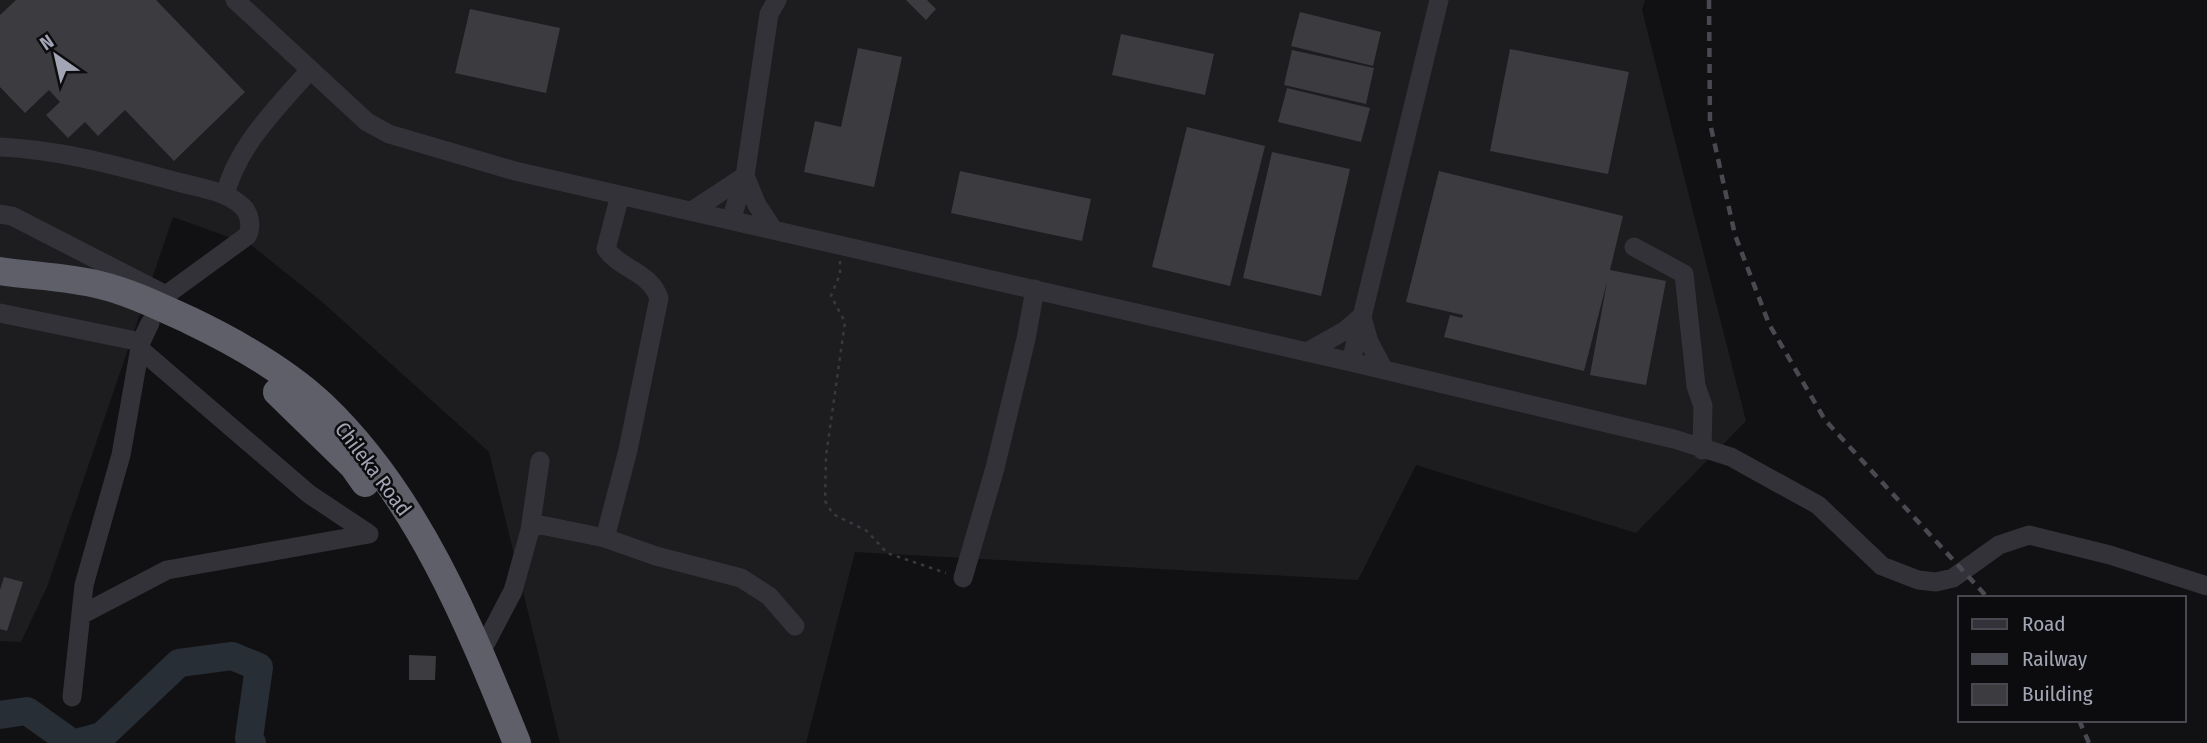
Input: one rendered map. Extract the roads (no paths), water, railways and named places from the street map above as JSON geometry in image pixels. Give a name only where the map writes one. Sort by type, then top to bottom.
[{"type":"highway","name":"Chileka Road","points":[[0,271],[100,285],[151,323],[217,333],[290,380],[321,404],[352,436],[404,508],[467,622],[517,743]]},
{"type":"highway","points":[[0,288],[94,301],[151,323],[204,346],[270,386],[292,404],[354,466],[417,565],[453,635],[499,743]]},
{"type":"street","points":[[235,0],[347,107],[389,134],[516,172],[840,244],[1674,439],[1731,457],[1818,505],[1882,566],[1919,580],[1936,582],[1953,578],[1999,545],[2029,535],[2110,555],[2207,586]]},
{"type":"street","points":[[731,220],[745,176],[769,14],[777,0]]},
{"type":"street","points":[[1351,362],[1439,0]]},
{"type":"street","points":[[225,195],[232,168],[255,134],[309,71]]},
{"type":"street","points":[[0,134],[7,148],[51,150],[105,161],[225,195],[243,207],[249,216],[250,230],[247,236],[151,323],[121,455],[84,585],[72,697]]},
{"type":"street","points":[[692,211],[745,176]]},
{"type":"street","points":[[745,176],[757,205],[773,229]]},
{"type":"street","points":[[605,538],[628,450],[659,298],[654,286],[644,275],[612,257],[607,249],[620,195]]},
{"type":"street","points":[[0,214],[12,216],[151,323],[309,494],[369,534],[167,570],[81,615]]},
{"type":"street","points":[[1634,247],[1684,274],[1696,386],[1703,407],[1702,450]]},
{"type":"street","points":[[963,578],[992,479],[1026,339],[1035,289]]},
{"type":"street","points":[[0,313],[151,323]]},
{"type":"street","points":[[1307,352],[1346,330],[1362,316]]},
{"type":"street","points":[[1362,316],[1369,342],[1384,370]]},
{"type":"street","points":[[480,654],[513,592],[531,523],[540,461]]},
{"type":"street","points":[[531,523],[605,538],[656,556],[741,578],[769,596],[795,626]]},
{"type":"waterway","points":[[76,743],[102,736],[179,663],[232,656],[259,667],[249,738],[252,743]]},
{"type":"waterway","points":[[0,715],[27,711],[72,743]]},
{"type":"railway","points":[[1709,0],[1710,123],[1735,235],[1769,324],[1825,420],[1986,596]]},
{"type":"railway","points":[[2080,722],[2089,743]]}]
